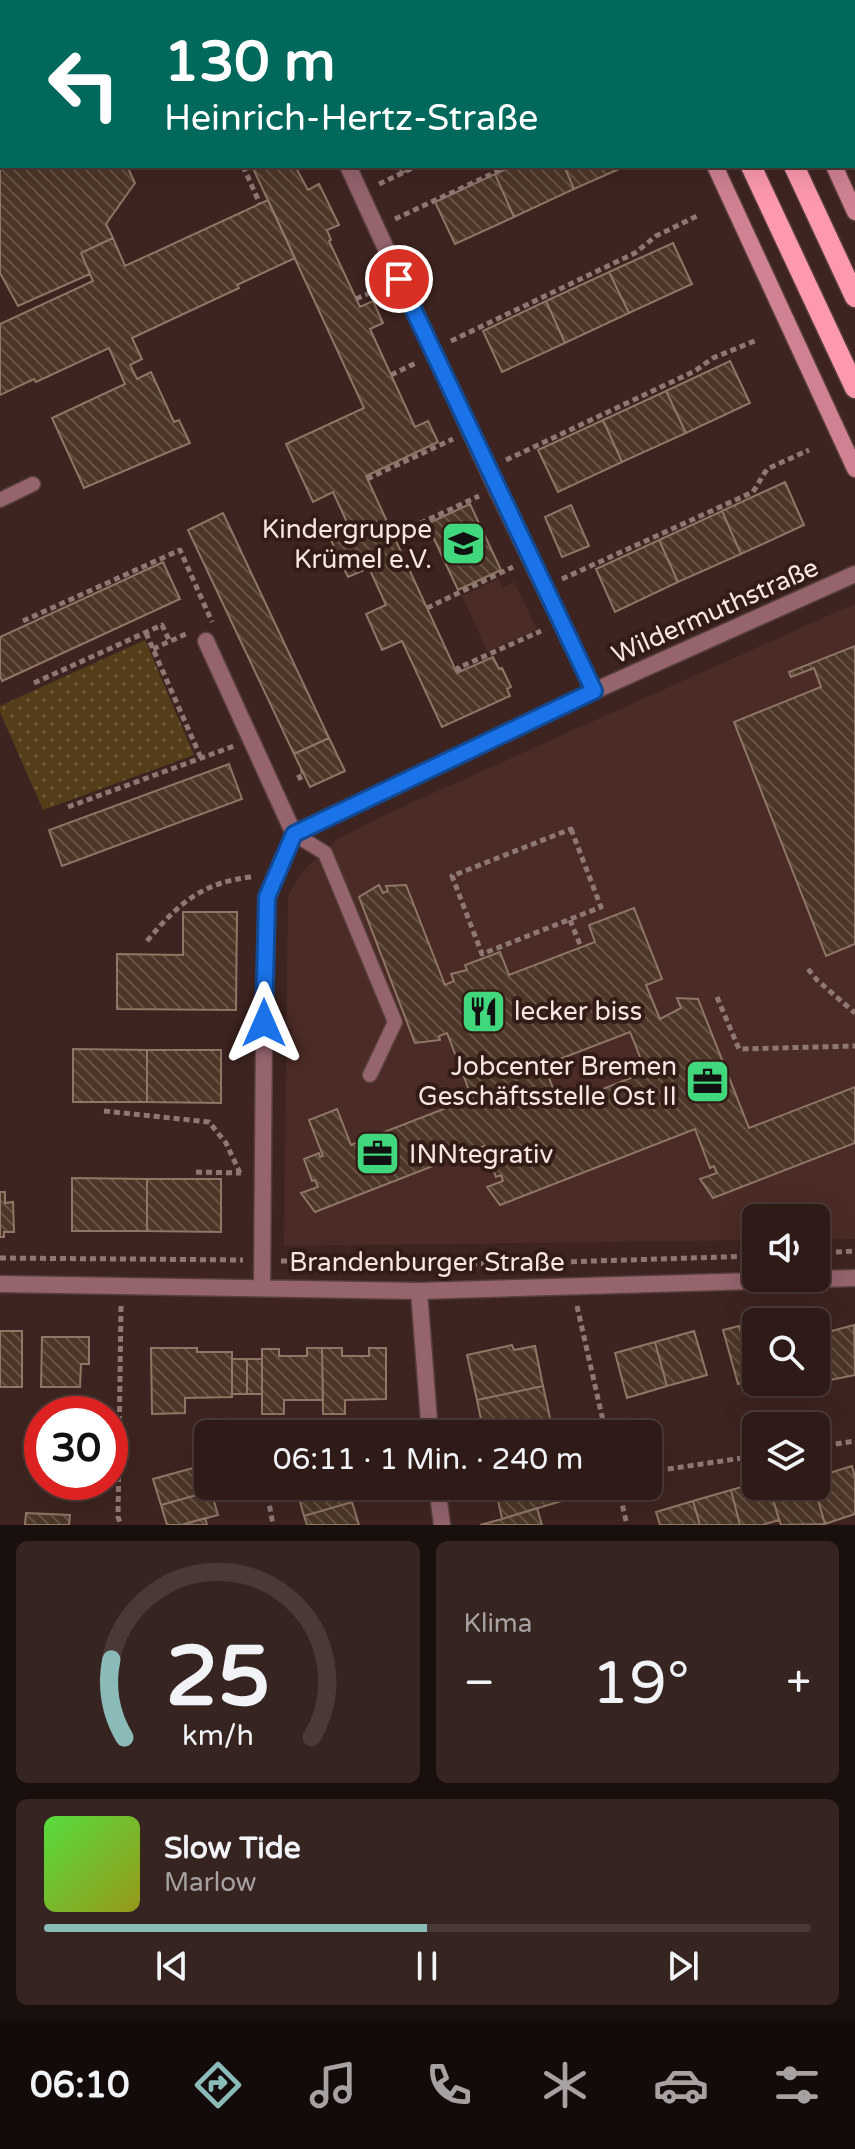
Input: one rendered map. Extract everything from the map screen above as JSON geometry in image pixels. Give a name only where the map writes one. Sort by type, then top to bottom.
[{"type":"main road","points":[[716,168],[855,469]]},
{"type":"main road","points":[[752,168],[855,388]]},
{"type":"main road","points":[[795,168],[855,297]]},
{"type":"main road","points":[[835,168],[855,212]]},
{"type":"street","points":[[349,168],[469,431],[594,691]]},
{"type":"street","name":"Wildermuthstraße","points":[[294,834],[594,691],[855,574]]},
{"type":"street","points":[[206,641],[294,834],[267,897],[264,930],[262,1286]]},
{"type":"street","name":"Brandenburger Straße","points":[[0,1284],[419,1291],[855,1278]]},
{"type":"street","points":[[419,1291],[429,1420]]},
{"type":"street","points":[[439,1500],[442,1525]]},
{"type":"lane","points":[[0,500],[33,484]]},
{"type":"lane","points":[[294,834],[325,853],[395,1022],[370,1075]]},
{"type":"path","points":[[244,168],[260,204]]},
{"type":"path","points":[[360,193],[413,168]]},
{"type":"path","points":[[376,228],[505,168]]},
{"type":"path","points":[[432,350],[635,253],[656,236],[699,215]]},
{"type":"path","points":[[487,469],[695,371],[713,358],[757,340]]},
{"type":"path","points":[[367,479],[469,431]]},
{"type":"path","points":[[543,588],[753,492],[767,469],[809,450]]},
{"type":"path","points":[[393,536],[496,488]]},
{"type":"path","points":[[23,621],[180,550],[213,623]]},
{"type":"path","points":[[427,608],[530,559]]},
{"type":"path","points":[[460,672],[458,668],[559,623]]},
{"type":"path","points":[[34,683],[162,625],[170,642]]},
{"type":"path","points":[[146,633],[201,758]]},
{"type":"path","points":[[68,807],[250,740]]},
{"type":"path","points":[[301,780],[298,774],[302,772]]},
{"type":"path","points":[[571,829],[601,907],[570,920],[482,954],[452,876],[571,829]]},
{"type":"path","points":[[147,941],[186,899],[211,886],[252,877],[273,882]]},
{"type":"path","points":[[570,920],[581,947]]},
{"type":"path","points":[[808,969],[855,1013]]},
{"type":"path","points":[[717,997],[739,1049],[855,1046]]},
{"type":"path","points":[[104,1111],[209,1122],[226,1143],[240,1173]]},
{"type":"path","points":[[196,1172],[262,1173]]},
{"type":"path","points":[[830,1252],[855,1251]]},
{"type":"path","points":[[0,1258],[498,1264],[742,1256]]},
{"type":"path","points":[[573,1285],[603,1420]]},
{"type":"path","points":[[120,1286],[118,1517],[121,1525]]},
{"type":"path","points":[[830,1445],[855,1441]]},
{"type":"path","points":[[662,1470],[742,1458]]},
{"type":"path","points":[[269,1500],[273,1525]]},
{"type":"path","points":[[621,1500],[627,1525]]},
{"type":"shaded area","name":"Kindergruppe Krümel e.V.","points":[[498,579],[503,587],[514,582],[537,629],[488,652],[462,596]]},
{"type":"shaded area","points":[[855,605],[855,1239],[830,1239],[830,1204],[742,1204],[742,1240],[284,1246],[288,897],[301,873],[336,840],[378,818]]},
{"type":"green space","points":[[145,640],[194,755],[43,810],[0,706]]},
{"type":"building","points":[[0,168],[128,168],[135,183],[106,224],[113,238],[81,253],[90,274],[18,306],[0,273]]},
{"type":"building","points":[[253,168],[296,168],[308,190],[319,184],[339,225],[327,230],[329,241],[360,307],[373,301],[383,323],[370,329],[415,427],[428,421],[438,442],[366,476],[457,673],[493,657],[511,687],[507,689],[510,696],[442,727],[402,641],[382,650],[366,614],[386,605],[369,568],[348,577],[338,556],[331,540],[351,531],[333,492],[313,502],[286,444],[364,408]]},
{"type":"building","points":[[509,168],[565,168],[574,189],[514,217],[495,174]]},
{"type":"building","points":[[565,168],[621,168],[574,189]]},
{"type":"building","points":[[495,174],[514,217],[455,244],[435,202]]},
{"type":"building","points":[[268,200],[295,258],[132,338],[142,359],[130,365],[137,379],[151,372],[174,422],[179,420],[190,443],[84,488],[52,418],[125,384],[109,348],[0,395],[0,324],[93,281],[81,253],[113,238],[125,266]]},
{"type":"building","points":[[673,243],[692,284],[629,313],[609,272]]},
{"type":"building","points":[[609,272],[629,313],[565,343],[546,301]]},
{"type":"building","points":[[546,301],[565,343],[502,372],[483,331]]},
{"type":"building","points":[[730,361],[750,403],[686,433],[666,391]]},
{"type":"building","points":[[666,391],[686,433],[622,462],[603,420]]},
{"type":"building","points":[[603,420],[622,462],[558,492],[538,450]]},
{"type":"building","points":[[785,482],[804,525],[741,554],[722,511]]},
{"type":"building","name":"Kindergruppe Krümel e.V.","points":[[470,504],[501,570],[458,590],[427,524]]},
{"type":"building","points":[[571,505],[589,546],[562,557],[545,517]]},
{"type":"building","points":[[722,511],[741,554],[678,582],[659,540]]},
{"type":"building","points":[[223,513],[329,738],[294,754],[188,530]]},
{"type":"building","points":[[659,540],[678,582],[615,612],[596,569]]},
{"type":"building","points":[[163,562],[180,599],[2,681],[0,637]]},
{"type":"building","points":[[855,646],[855,944],[826,956],[734,722],[821,687],[814,668],[791,677],[789,672]]},
{"type":"building","points":[[329,738],[345,771],[310,787],[294,754]]},
{"type":"building","points":[[229,764],[242,799],[62,866],[49,830]]},
{"type":"building","points":[[379,885],[383,893],[388,891],[386,886],[406,885],[445,985],[454,981],[451,974],[467,970],[465,965],[500,952],[509,975],[595,942],[589,925],[634,908],[662,979],[646,985],[660,1019],[681,1008],[677,998],[698,999],[749,1128],[855,1087],[855,1143],[713,1198],[700,1179],[717,1173],[714,1166],[710,1168],[695,1129],[500,1205],[487,1187],[503,1181],[501,1175],[496,1177],[484,1146],[315,1212],[301,1193],[318,1187],[315,1180],[312,1181],[304,1159],[319,1153],[320,1157],[323,1156],[309,1120],[337,1109],[351,1145],[472,1098],[447,1033],[439,1036],[440,1040],[415,1043],[359,897]],"holes":[[[630,1032],[646,1072],[560,1106],[544,1065]]]},
{"type":"building","points":[[183,912],[237,912],[236,1010],[117,1009],[117,954],[183,955]]},
{"type":"building","points":[[73,1049],[147,1050],[147,1102],[73,1102]]},
{"type":"building","points":[[147,1050],[221,1050],[221,1103],[147,1102]]},
{"type":"building","points":[[72,1178],[147,1179],[147,1231],[72,1231]]},
{"type":"building","points":[[147,1179],[221,1179],[221,1232],[147,1231]]},
{"type":"building","points":[[0,1192],[5,1192],[5,1203],[13,1202],[14,1232],[4,1232],[4,1237],[0,1237]]},
{"type":"building","points":[[854,1325],[855,1375],[830,1380],[830,1331]]},
{"type":"building","points":[[739,1326],[742,1333],[742,1383],[738,1384],[723,1330]]},
{"type":"building","points":[[0,1331],[22,1331],[22,1387],[0,1387]]},
{"type":"building","points":[[694,1331],[707,1375],[667,1386],[655,1342]]},
{"type":"building","points":[[42,1337],[89,1337],[89,1364],[81,1364],[80,1387],[41,1387]]},
{"type":"building","points":[[655,1342],[667,1386],[627,1398],[615,1353]]},
{"type":"building","points":[[512,1345],[514,1350],[535,1346],[543,1386],[477,1400],[467,1355]]},
{"type":"building","points":[[151,1348],[232,1352],[232,1397],[185,1398],[185,1413],[152,1414]]},
{"type":"building","points":[[307,1348],[322,1348],[323,1400],[284,1400],[284,1414],[262,1414],[262,1349],[279,1349],[279,1356],[307,1356]]},
{"type":"building","points":[[322,1348],[342,1348],[342,1356],[369,1356],[369,1348],[386,1348],[386,1399],[345,1400],[345,1414],[323,1414]]},
{"type":"building","points":[[232,1359],[247,1359],[247,1394],[232,1394]]},
{"type":"building","points":[[247,1359],[262,1359],[262,1394],[247,1394]]},
{"type":"building","points":[[543,1386],[550,1420],[481,1420],[477,1400]]},
{"type":"building","points":[[852,1466],[855,1514],[825,1524],[818,1500],[830,1500],[830,1473]]},
{"type":"building","points":[[194,1468],[194,1496],[161,1505],[153,1479]]},
{"type":"building","points":[[742,1487],[742,1500],[773,1500],[779,1520],[762,1525],[740,1525],[731,1490]]},
{"type":"building","points":[[731,1490],[740,1525],[700,1525],[693,1501]]},
{"type":"building","points":[[194,1496],[194,1500],[214,1500],[218,1515],[181,1525],[167,1525],[161,1505]]},
{"type":"building","points":[[300,1500],[352,1500],[352,1502],[304,1516]]},
{"type":"building","points":[[498,1500],[565,1500],[502,1519]]},
{"type":"building","points":[[773,1500],[818,1500],[825,1524],[781,1525]]},
{"type":"building","points":[[693,1501],[700,1525],[660,1525],[656,1512]]},
{"type":"building","points":[[352,1502],[359,1525],[307,1525],[304,1516]]},
{"type":"building","points":[[537,1508],[542,1525],[480,1525],[502,1519]]},
{"type":"building","points":[[26,1513],[70,1515],[69,1525],[25,1525]]},
{"type":"building","points":[[205,1518],[207,1525],[181,1525]]},
{"type":"place","name":"Kindergruppe Krümel e.V.","points":[[463,544]]},
{"type":"place","name":"lecker biss","points":[[483,1011]]},
{"type":"place","name":"Jobcenter Bremen Geschäftsstelle Ost II","points":[[708,1081]]},
{"type":"place","name":"INNtegrativ","points":[[378,1154]]},
{"type":"route","points":[[264,1023],[267,897],[294,834],[594,691],[559,623],[399,279]]}]
